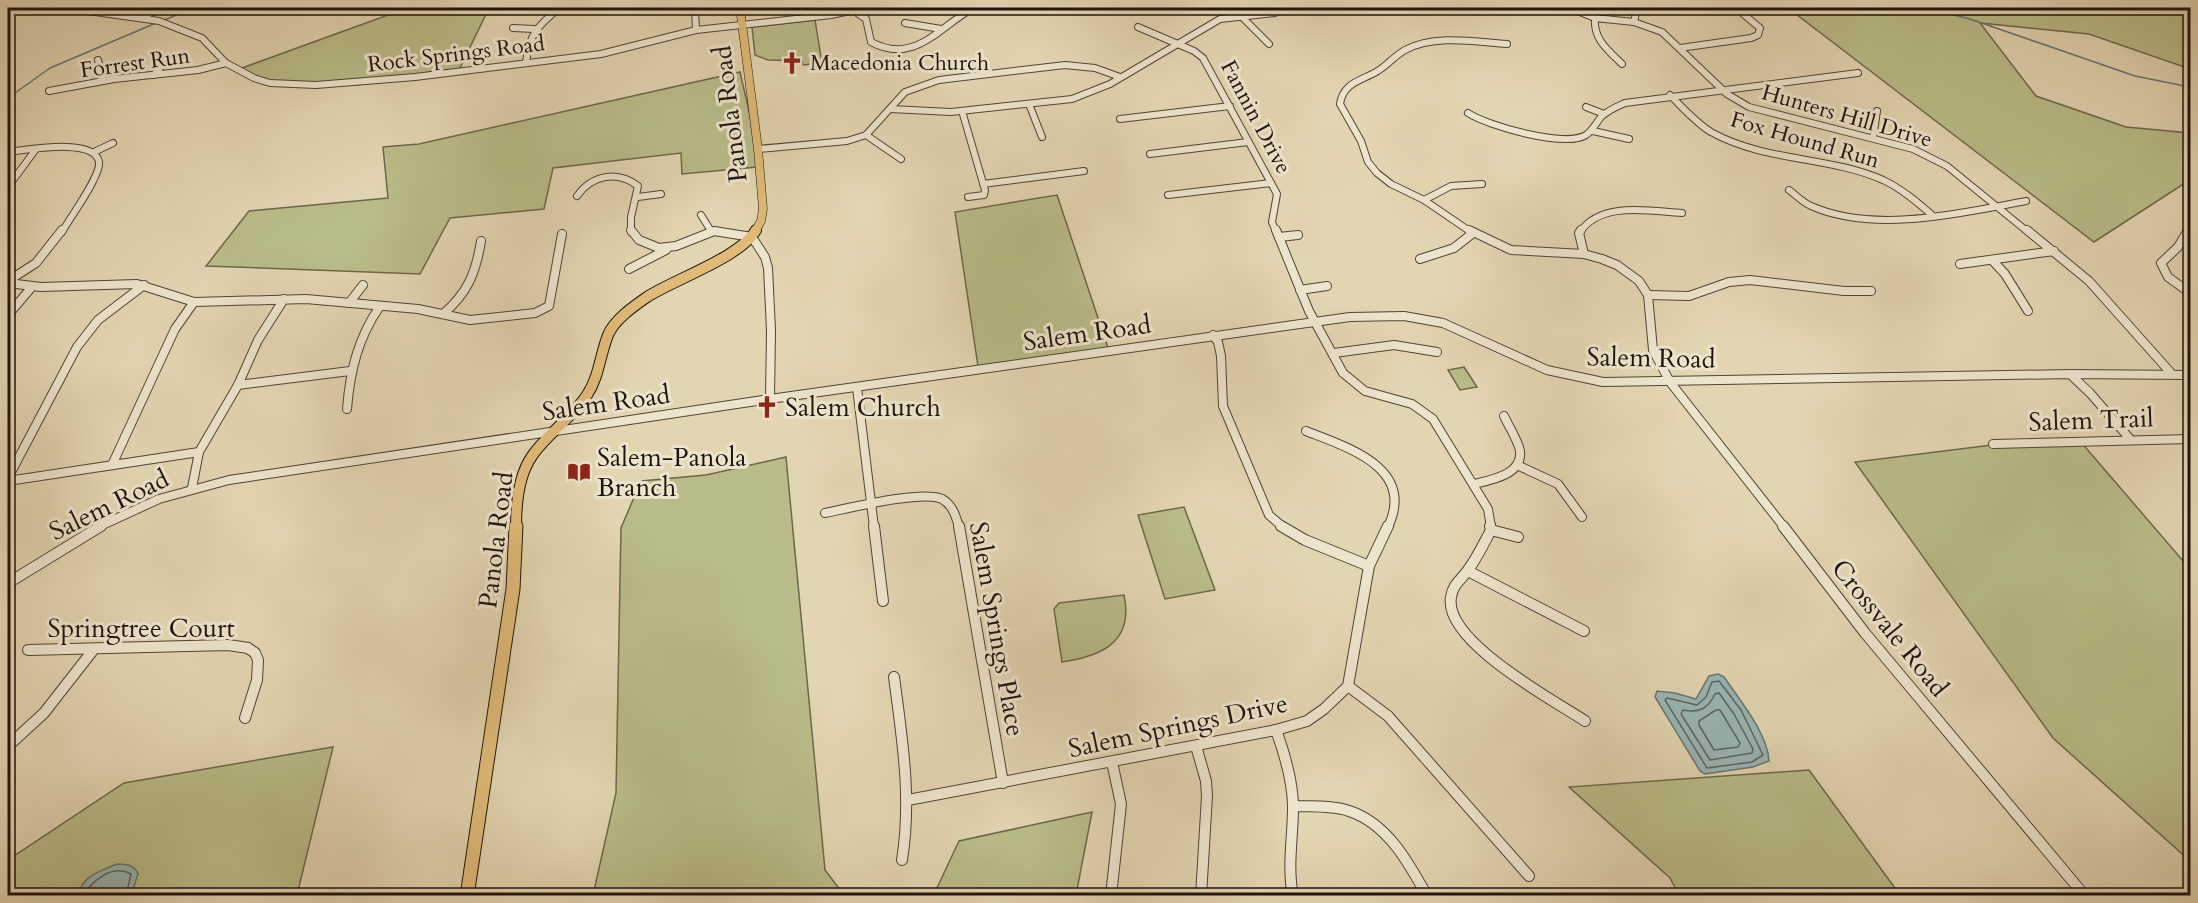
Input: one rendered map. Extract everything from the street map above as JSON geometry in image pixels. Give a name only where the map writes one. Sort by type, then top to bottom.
[{"type":"main road","name":"Panola Road","points":[[467,896],[513,586],[517,514],[522,478],[532,456],[586,397],[595,382],[609,333],[620,319],[647,297],[724,258],[752,237],[761,221],[763,209],[758,149],[740,10]]},
{"type":"street","name":"Rock Springs Road","points":[[67,8],[144,17],[191,32],[202,38],[226,63],[264,82],[316,85],[396,80],[620,51],[696,30],[831,15],[864,8]]},
{"type":"street","points":[[144,17],[159,8]]},
{"type":"street","points":[[526,63],[528,40],[534,29],[559,8]]},
{"type":"street","points":[[695,8],[696,30]]},
{"type":"street","points":[[854,11],[866,20],[871,42],[890,50],[921,44],[969,8]]},
{"type":"street","points":[[1317,10],[1332,8]]},
{"type":"street","name":"Hunters Hill Drive","points":[[1570,8],[1595,18],[1634,22],[1662,32],[1722,89],[1739,102],[1758,110],[1913,149],[1952,169],[2089,281],[2171,373]]},
{"type":"street","points":[[1634,22],[1637,8]]},
{"type":"street","points":[[1680,48],[1751,38],[1758,35],[1760,28],[1736,8]]},
{"type":"street","points":[[715,27],[732,22],[740,10]]},
{"type":"street","points":[[890,109],[927,112],[962,111],[1079,97],[1104,87],[1220,19],[1275,13]]},
{"type":"street","points":[[1241,16],[1269,44]]},
{"type":"street","points":[[1595,18],[1593,31],[1597,39],[1622,64]]},
{"type":"street","points":[[905,22],[941,29]]},
{"type":"street","points":[[715,27],[744,36]]},
{"type":"street","name":"Fannin Drive","points":[[1138,27],[1194,51],[1203,58],[1271,183],[1277,198],[1272,222],[1315,322],[1334,352],[1343,373],[1357,386],[1374,394],[1412,404],[1433,419],[1488,509],[1491,530]]},
{"type":"street","points":[[513,28],[534,29]]},
{"type":"street","points":[[1507,44],[1441,43],[1409,48],[1382,69],[1347,85],[1340,104],[1361,141],[1368,162],[1377,173],[1391,184],[1424,200],[1473,233],[1511,249],[1584,254],[1617,265],[1639,281],[1648,295],[1689,296],[1729,282],[1750,280],[1844,291],[1870,291]]},
{"type":"street","points":[[98,60],[103,80]]},
{"type":"street","points":[[154,75],[165,62]]},
{"type":"street","name":"Forrest Run","points":[[49,92],[82,87],[103,80],[202,70],[226,63]]},
{"type":"street","points":[[758,149],[847,141],[866,135],[896,99],[915,86],[950,78],[1065,65],[1095,68],[1120,77]]},
{"type":"street","points":[[1468,113],[1482,123],[1561,138],[1578,138],[1593,131],[1604,114],[1625,103],[1670,95],[1858,73]]},
{"type":"street","name":"Fox Hound Run","points":[[1670,95],[1698,122],[1724,138],[1743,145],[1876,177],[1899,189],[1932,215]]},
{"type":"street","points":[[1029,104],[1041,137]]},
{"type":"street","points":[[1120,119],[1230,106]]},
{"type":"street","points":[[1586,107],[1604,114]]},
{"type":"street","points":[[962,111],[985,190],[984,195],[968,197]]},
{"type":"street","points":[[1873,138],[1877,111]]},
{"type":"street","points":[[1593,131],[1629,139]]},
{"type":"street","points":[[866,135],[901,159]]},
{"type":"street","points":[[1150,154],[1248,142]]},
{"type":"street","points":[[8,152],[75,147],[94,152],[113,143]]},
{"type":"street","points":[[8,187],[36,149]]},
{"type":"street","points":[[8,282],[36,263],[58,238],[99,168],[98,158],[94,152]]},
{"type":"street","points":[[983,184],[1084,171]]},
{"type":"street","points":[[577,196],[581,188],[590,181],[616,177],[634,182],[638,186],[638,196],[630,226],[632,234],[646,245],[667,250]]},
{"type":"street","points":[[1168,195],[1271,183]]},
{"type":"street","points":[[1424,200],[1454,183],[1482,184]]},
{"type":"street","points":[[1789,190],[1804,204],[1849,219],[1896,219],[2026,201]]},
{"type":"street","points":[[638,196],[661,194]]},
{"type":"street","points":[[1584,254],[1579,234],[1586,220],[1615,211],[1682,213]]},
{"type":"street","points":[[701,215],[711,231]]},
{"type":"street","points":[[2190,228],[2178,247],[2161,263],[2168,277],[2190,294]]},
{"type":"street","points":[[629,269],[711,231],[752,237],[765,257],[768,268],[771,339],[770,399]]},
{"type":"street","points":[[1420,259],[1454,248],[1473,233]]},
{"type":"street","points":[[8,282],[32,288],[110,283],[144,285],[178,299],[194,302],[284,299],[418,309],[470,320],[491,319],[543,310],[552,300],[562,234]]},
{"type":"street","points":[[1279,237],[1298,235]]},
{"type":"street","points":[[443,314],[459,302],[469,290],[481,241]]},
{"type":"street","points":[[743,244],[756,246]]},
{"type":"street","points":[[1960,264],[2054,251]]},
{"type":"street","points":[[1992,260],[2005,274],[2028,311]]},
{"type":"street","points":[[8,479],[77,347],[98,320],[144,285]]},
{"type":"street","points":[[349,303],[363,285]]},
{"type":"street","points":[[1300,290],[1327,286]]},
{"type":"street","points":[[8,315],[32,288]]},
{"type":"street","name":"Crossvale Road","points":[[1648,295],[1652,344],[1670,382],[1737,465],[1858,625],[2085,896]]},
{"type":"street","points":[[192,488],[199,452],[238,385],[258,340],[284,299]]},
{"type":"street","points":[[112,465],[175,329],[194,302]]},
{"type":"street","points":[[346,409],[351,371],[363,332],[380,306]]},
{"type":"street","name":"Salem Road","points":[[8,583],[105,524],[147,504],[192,488],[237,479],[770,399],[1213,336],[1381,315],[1419,318],[1461,330],[1524,360],[1563,375],[1602,382],[2070,374],[2171,373],[2190,375]]},
{"type":"street","points":[[1213,336],[1218,342],[1221,356],[1223,406],[1269,515],[1280,527],[1295,536],[1369,566]]},
{"type":"street","points":[[1334,352],[1394,345],[1437,352]]},
{"type":"street","points":[[238,385],[351,371]]},
{"type":"street","points":[[2070,374],[2091,393],[2130,439]]},
{"type":"street","points":[[857,388],[873,502],[883,601]]},
{"type":"street","points":[[1474,484],[1501,478],[1517,465],[1520,452],[1504,416]]},
{"type":"street","points":[[1306,431],[1362,454],[1376,464],[1391,481],[1396,494],[1394,514],[1369,566],[1348,686],[1388,716],[1529,876]]},
{"type":"street","name":"Salem Trail","points":[[1993,444],[2130,439],[2189,440]]},
{"type":"street","points":[[8,479],[199,452]]},
{"type":"street","points":[[1517,465],[1558,484],[1582,517]]},
{"type":"street","name":"Salem Springs Place","points":[[825,513],[873,502],[911,497],[942,499],[956,516],[1003,783]]},
{"type":"street","points":[[1518,537],[1491,530],[1468,571],[1454,585],[1450,599],[1453,615],[1465,635],[1482,653],[1586,721]]},
{"type":"street","points":[[1468,571],[1584,631]]},
{"type":"street","name":"Springtree Court","points":[[28,650],[228,645],[249,648],[256,655],[260,668],[245,718]]},
{"type":"street","points":[[8,746],[55,702],[94,649]]},
{"type":"street","points":[[894,677],[908,800],[907,840],[902,860]]},
{"type":"street","name":"Salem Springs Drive","points":[[908,800],[1276,730],[1306,721],[1324,709],[1348,686]]},
{"type":"street","points":[[1276,730],[1288,767],[1293,806],[1290,870],[1293,896]]},
{"type":"street","points":[[1196,746],[1206,781],[1207,796],[1201,896]]},
{"type":"street","points":[[1111,896],[1121,804],[1112,762]]},
{"type":"street","points":[[1293,806],[1348,810],[1362,816],[1378,827],[1407,862],[1427,896]]},
{"type":"green space","points":[[489,8],[458,72],[357,85],[319,85],[257,79],[242,68],[399,11]]},
{"type":"green space","points":[[1788,8],[2054,8],[2074,10],[2190,8],[2190,69],[2089,34],[1980,23],[2036,96],[2126,127],[2190,133],[2190,182],[2185,183],[2094,242]]},
{"type":"green space","points":[[815,20],[822,63],[803,65],[802,61],[768,60],[755,55],[752,27]]},
{"type":"green space","points":[[740,72],[758,150],[757,167],[682,174],[681,153],[553,168],[544,209],[450,218],[420,274],[206,266],[249,211],[388,198],[383,147],[419,144]]},
{"type":"green space","points":[[1057,195],[1110,354],[979,373],[955,212]]},
{"type":"green space","points":[[1464,367],[1477,387],[1460,390],[1448,370]]},
{"type":"green space","points":[[2080,441],[2190,569],[2190,861],[2053,738],[1855,462],[1992,445]]},
{"type":"green space","points":[[786,457],[825,870],[844,895],[593,895],[616,793],[621,528],[641,481],[706,475]]},
{"type":"green space","points":[[1184,507],[1215,590],[1165,599],[1138,515]]},
{"type":"green space","points":[[1124,595],[1126,611],[1124,624],[1112,644],[1090,656],[1062,662],[1054,609],[1059,603]]},
{"type":"green space","points":[[333,747],[297,895],[8,896],[8,860],[124,783]]},
{"type":"green space","points":[[1809,770],[1900,895],[1679,895],[1670,878],[1569,787]]},
{"type":"green space","points":[[1092,812],[1076,895],[922,895],[936,890],[959,841]]},
{"type":"water","points":[[1718,674],[1724,677],[1752,717],[1764,740],[1769,761],[1753,767],[1705,774],[1700,771],[1655,697],[1657,691],[1696,699],[1709,676]]},
{"type":"water","points":[[117,864],[132,867],[138,874],[131,895],[77,895],[88,878]]},
{"type":"waterway","points":[[164,20],[194,8]]},
{"type":"waterway","points":[[1925,8],[1970,19],[2135,76],[2190,87]]},
{"type":"waterway","points":[[8,98],[50,68],[156,23]]},
{"type":"place","name":"Macedonia Church","points":[[792,63]]},
{"type":"place","name":"Salem Church","points":[[767,407]]},
{"type":"place","name":"Salem-Panola Branch","points":[[579,472]]}]
